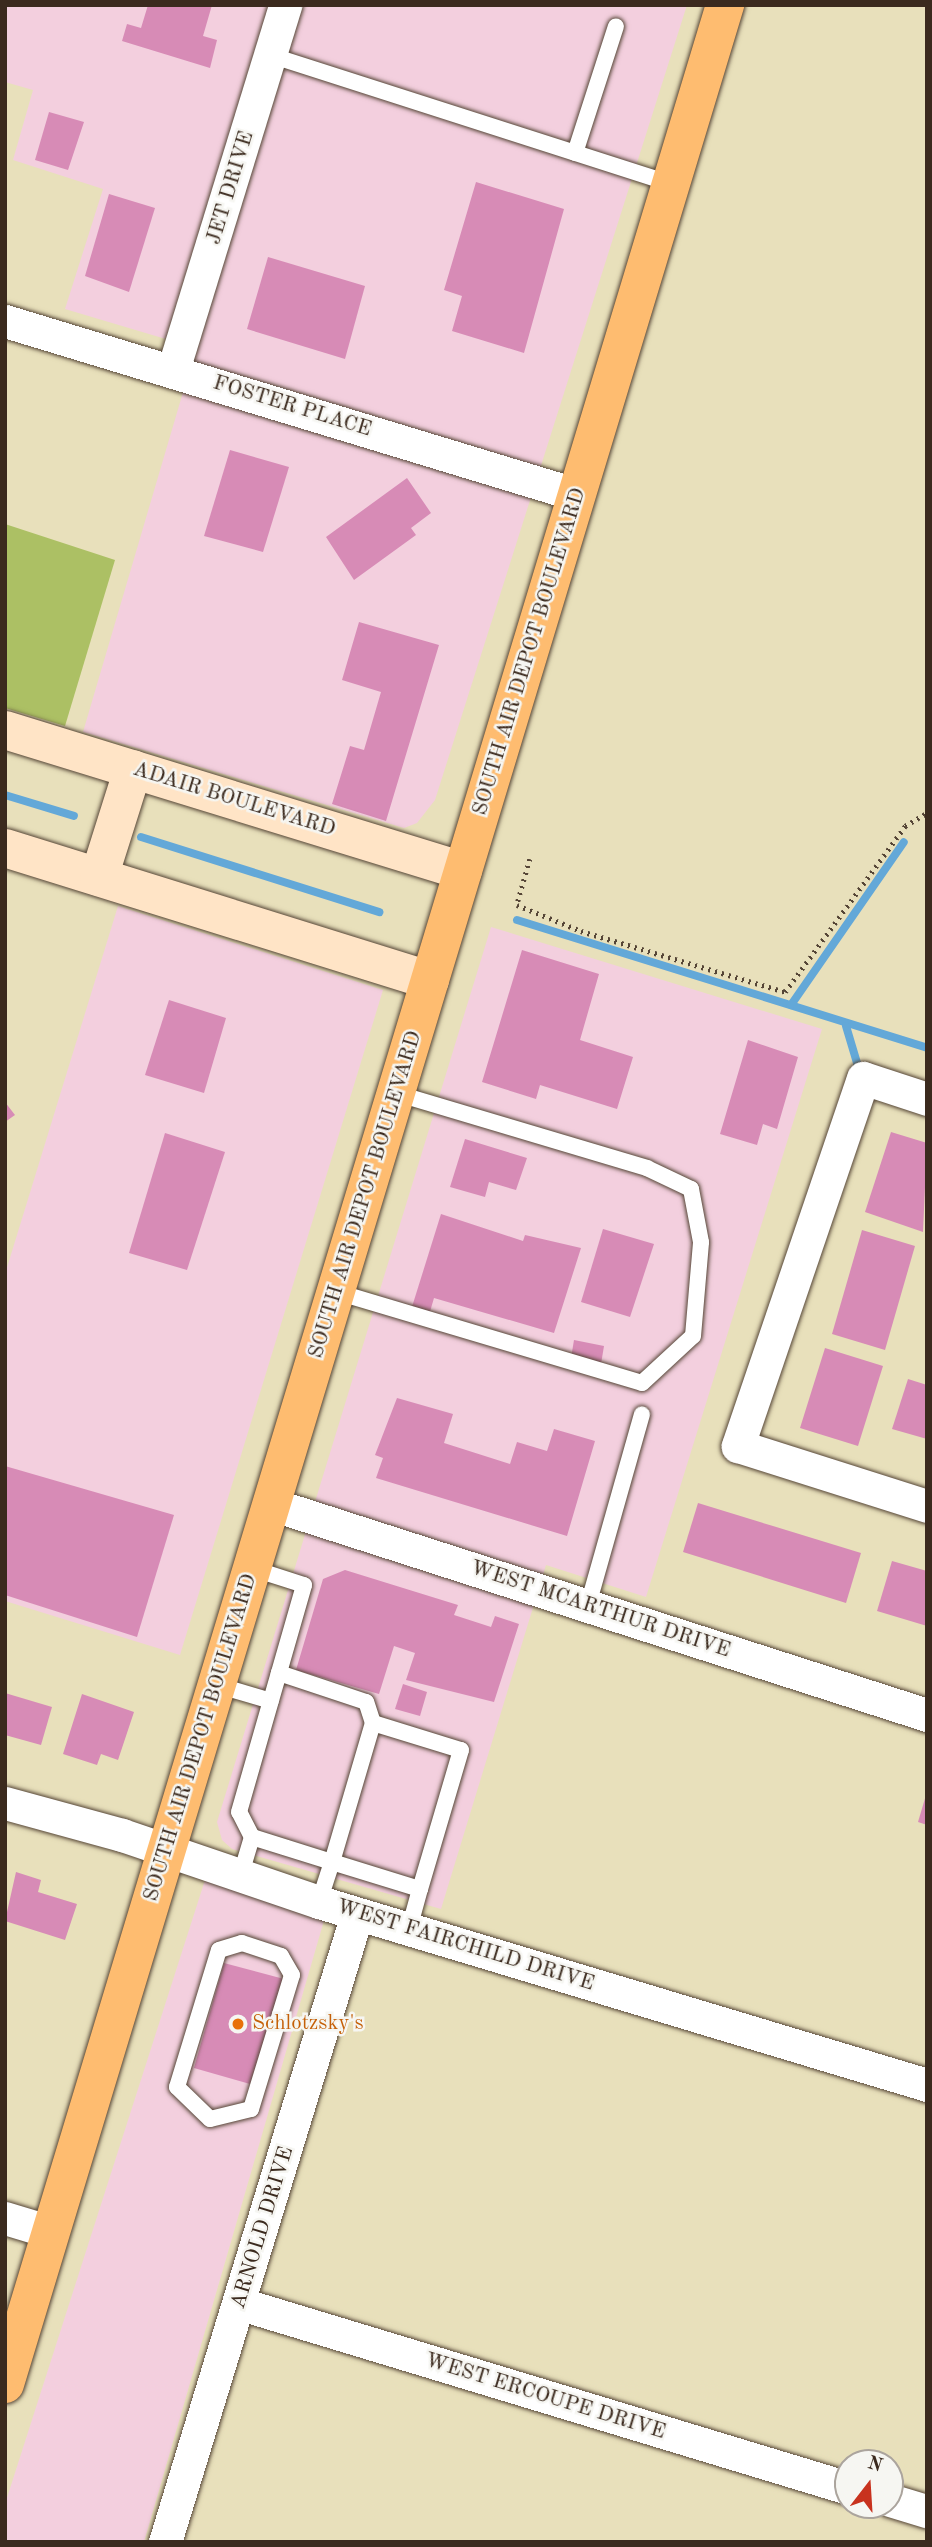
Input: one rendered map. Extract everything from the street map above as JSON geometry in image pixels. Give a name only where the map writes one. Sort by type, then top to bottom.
[{"type":"main road","name":"SOUTH AIR DEPOT BOULEVARD","points":[[5,2385],[165,1852],[274,1505],[430,979],[726,5]]},
{"type":"street","name":"JET DRIVE","points":[[173,370],[285,5]]},
{"type":"street","name":"FOSTER PLACE","points":[[5,321],[578,495]]},
{"type":"street","name":"ADAIR BOULEVARD","points":[[5,730],[463,871]]},
{"type":"street","points":[[99,877],[133,769]]},
{"type":"street","points":[[5,848],[430,979]]},
{"type":"street","points":[[927,1099],[863,1078],[738,1446],[927,1506]]},
{"type":"street","name":"WEST MCARTHUR DRIVE","points":[[274,1505],[927,1715]]},
{"type":"street","name":"WEST FAIRCHILD DRIVE","points":[[5,1803],[358,1914],[927,2085]]},
{"type":"street","name":"ARNOLD DRIVE","points":[[165,2542],[241,2305],[358,1914]]},
{"type":"street","points":[[5,2218],[51,2232]]},
{"type":"street","name":"WEST ERCOUPE DRIVE","points":[[241,2305],[834,2484]]},
{"type":"street","points":[[904,2504],[927,2511]]},
{"type":"lane","points":[[575,153],[615,26]]},
{"type":"lane","points":[[270,55],[671,184]]},
{"type":"lane","points":[[337,1292],[642,1383],[693,1336],[701,1242],[691,1189],[646,1168],[397,1093]]},
{"type":"lane","points":[[588,1605],[642,1414]]},
{"type":"lane","points":[[240,1877],[252,1838],[239,1812],[304,1585],[254,1569]]},
{"type":"lane","points":[[279,1673],[366,1702],[373,1723],[319,1902]]},
{"type":"lane","points":[[217,1685],[271,1701]]},
{"type":"lane","points":[[373,1723],[461,1749],[409,1929]]},
{"type":"lane","points":[[252,1838],[420,1889]]},
{"type":"lane","points":[[242,1943],[281,1956],[292,1976],[251,2109],[210,2119],[177,2087],[219,1950],[242,1943]]},
{"type":"path","points":[[530,859],[517,905],[581,931],[785,992],[905,827],[927,813]]},
{"type":"shaded area","points":[[5,5],[687,5],[435,800],[417,823],[404,828],[83,732],[196,348],[65,309],[103,189],[13,160],[33,90],[5,82]]},
{"type":"shaded area","points":[[118,906],[383,990],[180,1655],[5,1601],[5,1274]]},
{"type":"shaded area","points":[[491,927],[822,1029],[646,1597],[546,1565],[441,1909],[232,1849],[222,1840],[217,1822]]},
{"type":"shaded area","points":[[205,1880],[325,1917],[144,2542],[5,2542],[5,2504]]},
{"type":"green space","points":[[5,524],[115,560],[65,726],[5,708]]},
{"type":"building","points":[[148,5],[212,5],[203,36],[217,40],[210,68],[122,41],[127,24],[141,28]]},
{"type":"building","points":[[49,112],[84,122],[68,170],[35,160]]},
{"type":"building","points":[[476,182],[564,209],[524,353],[452,331],[462,296],[444,290]]},
{"type":"building","points":[[109,194],[155,208],[129,292],[85,276]]},
{"type":"building","points":[[268,257],[365,286],[345,359],[247,329]]},
{"type":"building","points":[[230,450],[289,467],[263,552],[204,536]]},
{"type":"building","points":[[407,478],[431,513],[411,528],[416,535],[354,580],[326,537]]},
{"type":"building","points":[[359,622],[439,645],[386,821],[332,804],[350,746],[364,750],[381,692],[342,680]]},
{"type":"building","points":[[522,950],[599,974],[580,1040],[633,1057],[617,1109],[540,1085],[536,1099],[482,1082]]},
{"type":"building","points":[[169,1000],[226,1018],[204,1093],[145,1075]]},
{"type":"building","points":[[748,1040],[798,1057],[777,1129],[763,1124],[757,1145],[720,1134]]},
{"type":"building","points":[[5,1102],[15,1115],[5,1122]]},
{"type":"building","points":[[891,1132],[927,1143],[923,1232],[865,1212]]},
{"type":"building","points":[[165,1133],[225,1152],[187,1270],[129,1253]]},
{"type":"building","points":[[465,1139],[527,1158],[516,1190],[489,1182],[485,1197],[450,1187]]},
{"type":"building","points":[[441,1214],[523,1241],[525,1235],[581,1248],[554,1333],[434,1298],[429,1315],[411,1310]]},
{"type":"building","points":[[603,1229],[654,1244],[630,1317],[581,1302]]},
{"type":"building","points":[[862,1230],[915,1246],[885,1350],[832,1334]]},
{"type":"building","points":[[574,1340],[604,1346],[601,1364],[571,1358]]},
{"type":"building","points":[[825,1348],[883,1366],[858,1446],[800,1428]]},
{"type":"building","points":[[908,1379],[927,1385],[927,1439],[892,1429]]},
{"type":"building","points":[[397,1398],[453,1414],[444,1443],[510,1464],[517,1442],[547,1451],[554,1429],[595,1441],[567,1536],[376,1478],[383,1458],[375,1455]]},
{"type":"building","points":[[5,1466],[174,1515],[137,1637],[5,1595]]},
{"type":"building","points":[[698,1503],[861,1553],[846,1603],[683,1552]]},
{"type":"building","points":[[892,1561],[927,1571],[927,1626],[877,1611]]},
{"type":"building","points":[[345,1570],[458,1605],[454,1615],[491,1627],[495,1616],[519,1624],[494,1702],[406,1680],[415,1653],[394,1646],[379,1694],[296,1670],[323,1579]]},
{"type":"building","points":[[403,1684],[427,1692],[420,1716],[395,1709]]},
{"type":"building","points":[[5,1693],[52,1707],[41,1745],[5,1735]]},
{"type":"building","points":[[82,1694],[134,1712],[118,1760],[101,1754],[97,1765],[63,1754]]},
{"type":"building","points":[[927,1795],[927,1825],[918,1822]]},
{"type":"building","points":[[16,1872],[41,1880],[38,1892],[77,1904],[65,1940],[5,1921]]},
{"type":"building","name":"Schlotzsky's","points":[[224,1963],[284,1979],[250,2084],[194,2068]]},
{"type":"waterway","points":[[5,795],[74,816]]},
{"type":"waterway","points":[[141,837],[379,912]]},
{"type":"waterway","points":[[791,1005],[904,842]]},
{"type":"waterway","points":[[517,920],[927,1048]]},
{"type":"waterway","points":[[846,1026],[860,1073]]},
{"type":"place","name":"Schlotzsky's","points":[[238,2024]]}]
